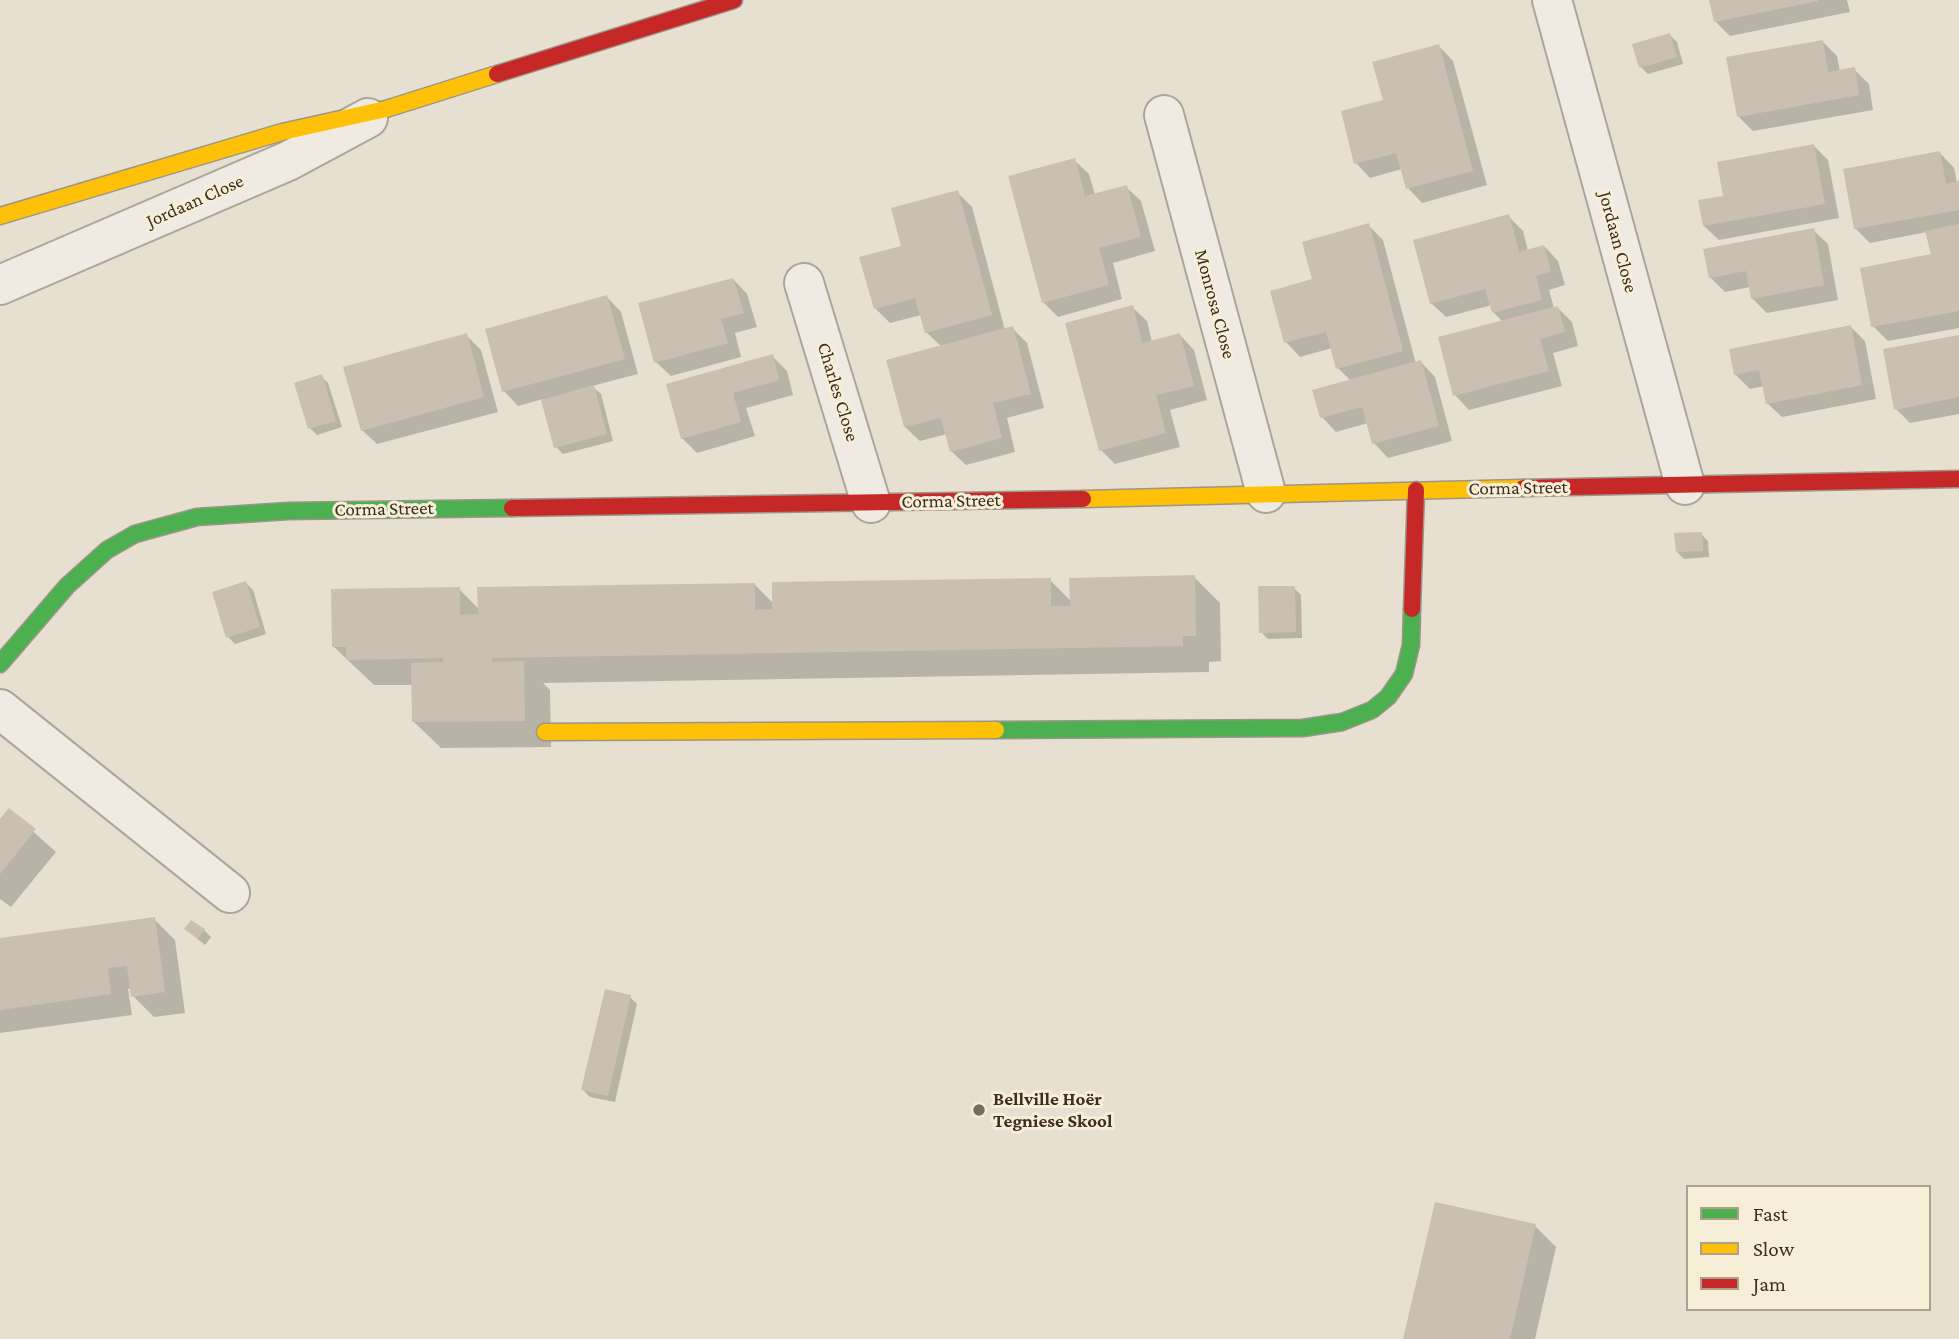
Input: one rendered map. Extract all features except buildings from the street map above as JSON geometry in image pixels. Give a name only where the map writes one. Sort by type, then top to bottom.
[{"type":"street","name":"Jordaan Close","points":[[0,216],[282,132],[386,108],[734,0]]},
{"type":"street","name":"Jordaan Close","points":[[1552,0],[1685,485]]},
{"type":"street","name":"Jordaan Close","points":[[0,285],[288,161],[386,108]]},
{"type":"street","name":"Monrosa Close","points":[[1164,115],[1266,493]]},
{"type":"street","name":"Charles Close","points":[[804,283],[871,503]]},
{"type":"street","name":"Corma Street","points":[[0,664],[67,586],[86,566],[107,550],[135,534],[197,517],[288,510],[871,503],[1959,479]]},
{"type":"street","points":[[545,732],[1303,728],[1342,722],[1372,710],[1388,698],[1404,674],[1411,645],[1416,490]]},
{"type":"street","points":[[0,709],[229,892]]},
{"type":"traffic: fast","points":[[0,664],[67,586],[107,550],[135,534],[197,517],[288,511],[512,508]]},
{"type":"traffic: fast","points":[[996,730],[1303,728],[1342,722],[1372,710],[1388,697],[1404,674],[1411,645],[1412,609]]},
{"type":"traffic: slow","points":[[0,216],[282,132],[386,109],[497,74]]},
{"type":"traffic: slow","points":[[1083,499],[1523,488]]},
{"type":"traffic: slow","points":[[545,732],[996,730]]},
{"type":"traffic: jam","points":[[497,74],[734,0]]},
{"type":"traffic: jam","points":[[1523,488],[1959,479]]},
{"type":"traffic: jam","points":[[1412,609],[1416,490]]},
{"type":"traffic: jam","points":[[512,508],[1083,499]]},
{"type":"place","name":"Bellville Hoër Tegniese Skool","points":[[979,1110]]}]
